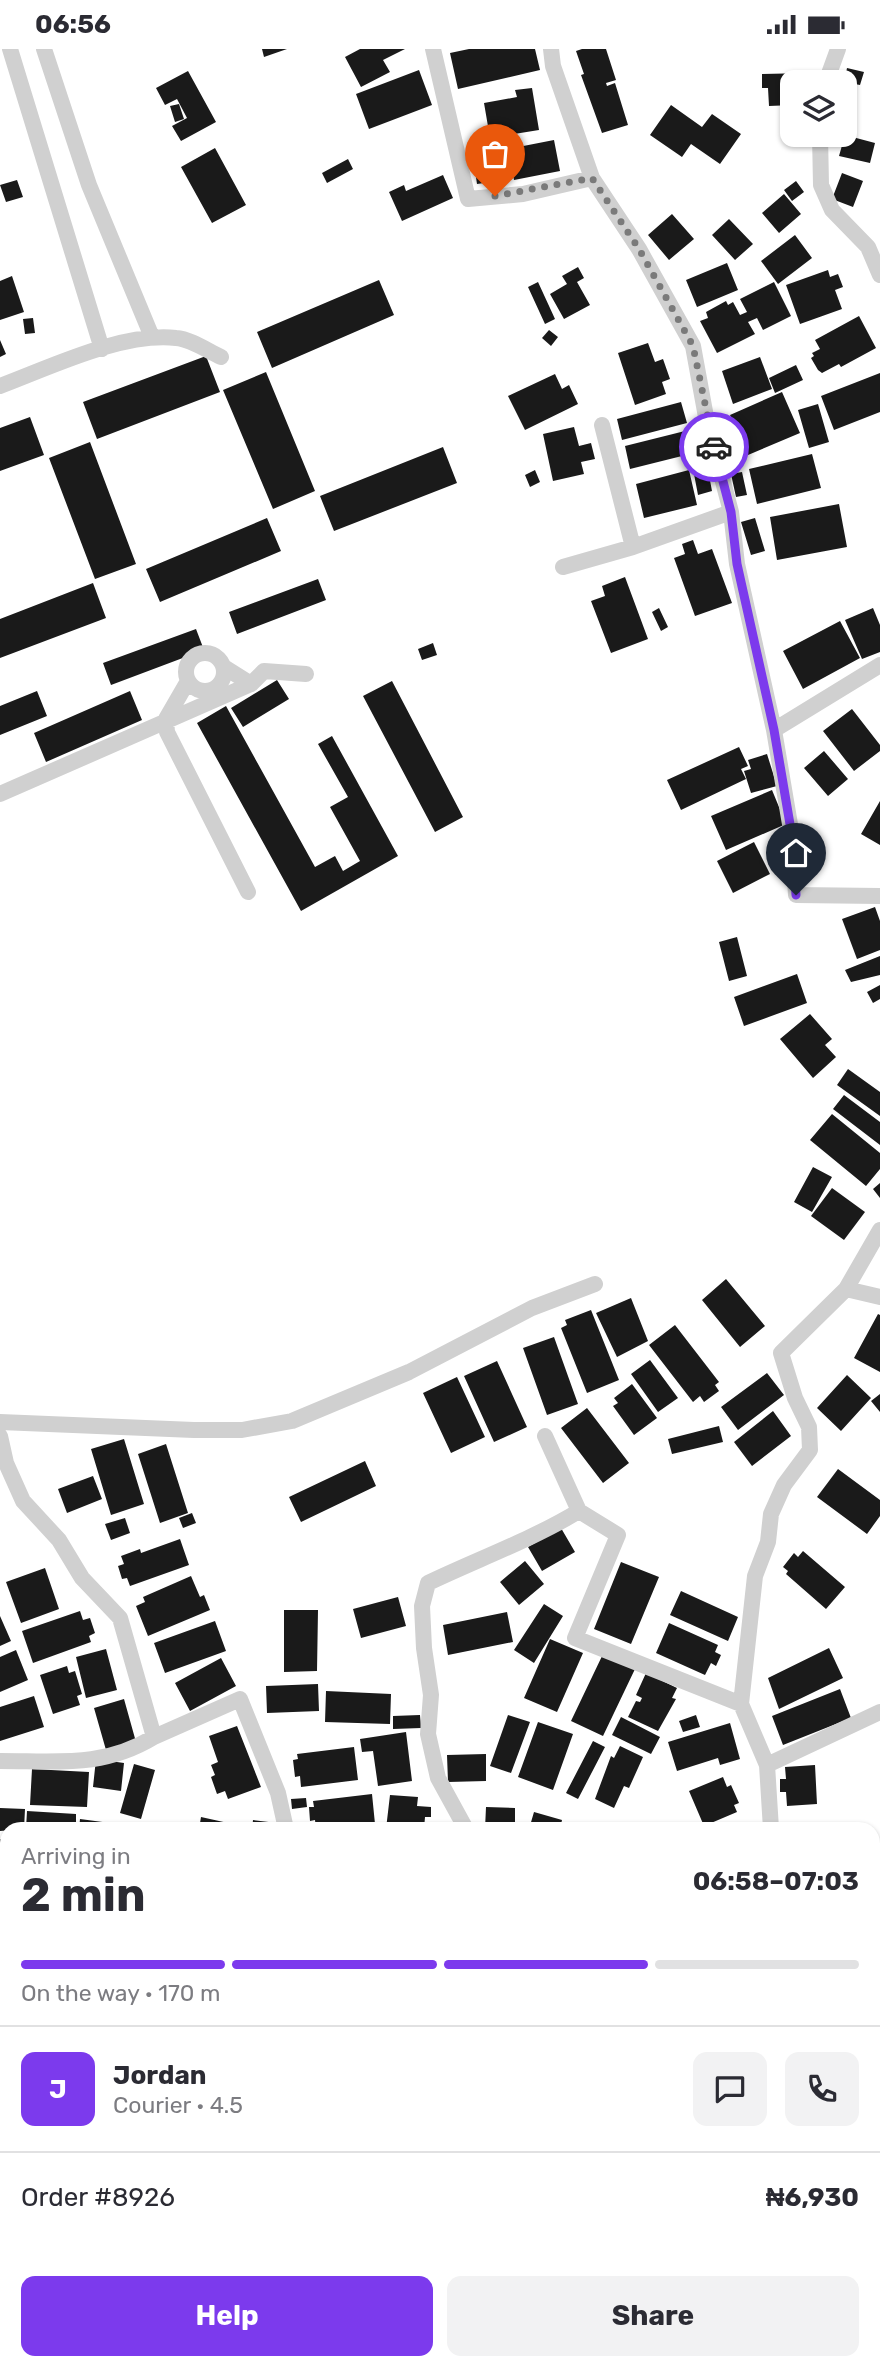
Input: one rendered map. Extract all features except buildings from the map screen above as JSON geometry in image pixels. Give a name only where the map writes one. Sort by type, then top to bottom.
[{"type":"street","points":[[10,49],[102,349]]},
{"type":"street","points":[[44,49],[89,185],[152,337]]},
{"type":"street","points":[[433,49],[468,199],[523,194],[592,178]]},
{"type":"street","points":[[551,49],[553,66],[592,178],[639,249],[693,346],[706,417],[731,512],[737,564],[774,730],[792,836],[796,895],[880,896]]},
{"type":"street","points":[[830,70],[838,49]]},
{"type":"street","points":[[820,147],[821,185],[832,210],[868,247],[880,275]]},
{"type":"street","points":[[0,386],[102,349],[152,337],[180,338],[221,357]]},
{"type":"street","points":[[602,425],[633,547]]},
{"type":"street","points":[[563,567],[633,547],[731,512]]},
{"type":"street","points":[[248,892],[167,732],[166,719],[188,681],[188,663],[198,655],[216,656],[224,667],[251,684]]},
{"type":"street","points":[[774,730],[880,665]]},
{"type":"street","points":[[188,681],[198,690],[212,690],[222,681],[224,667]]},
{"type":"street","points":[[0,794],[251,684],[264,671],[306,674]]},
{"type":"street","points":[[771,1822],[767,1765],[741,1704],[755,1576],[768,1542],[771,1514],[784,1485],[810,1450],[809,1427],[795,1398],[782,1353],[846,1289],[880,1230]]},
{"type":"street","points":[[0,1422],[242,1430],[292,1421],[409,1372],[532,1308],[595,1284]]},
{"type":"street","points":[[846,1289],[880,1297]]},
{"type":"street","points":[[0,1436],[6,1463],[23,1501],[59,1540],[82,1578],[120,1618],[154,1737]]},
{"type":"street","points":[[545,1436],[579,1511],[618,1535],[575,1638],[741,1704]]},
{"type":"street","points":[[462,1822],[438,1778],[428,1734],[431,1695],[424,1648],[422,1606],[428,1583],[499,1548],[540,1535],[579,1511]]},
{"type":"street","points":[[0,1761],[57,1763],[128,1753],[154,1737],[240,1699],[278,1793],[284,1822]]},
{"type":"street","points":[[767,1765],[880,1712]]},
{"type":"way so far","points":[[495,196],[523,194],[592,178],[639,249],[693,346],[714,447]]},
{"type":"route","points":[[714,447],[731,512],[737,564],[774,730],[792,836],[796,895]]}]
